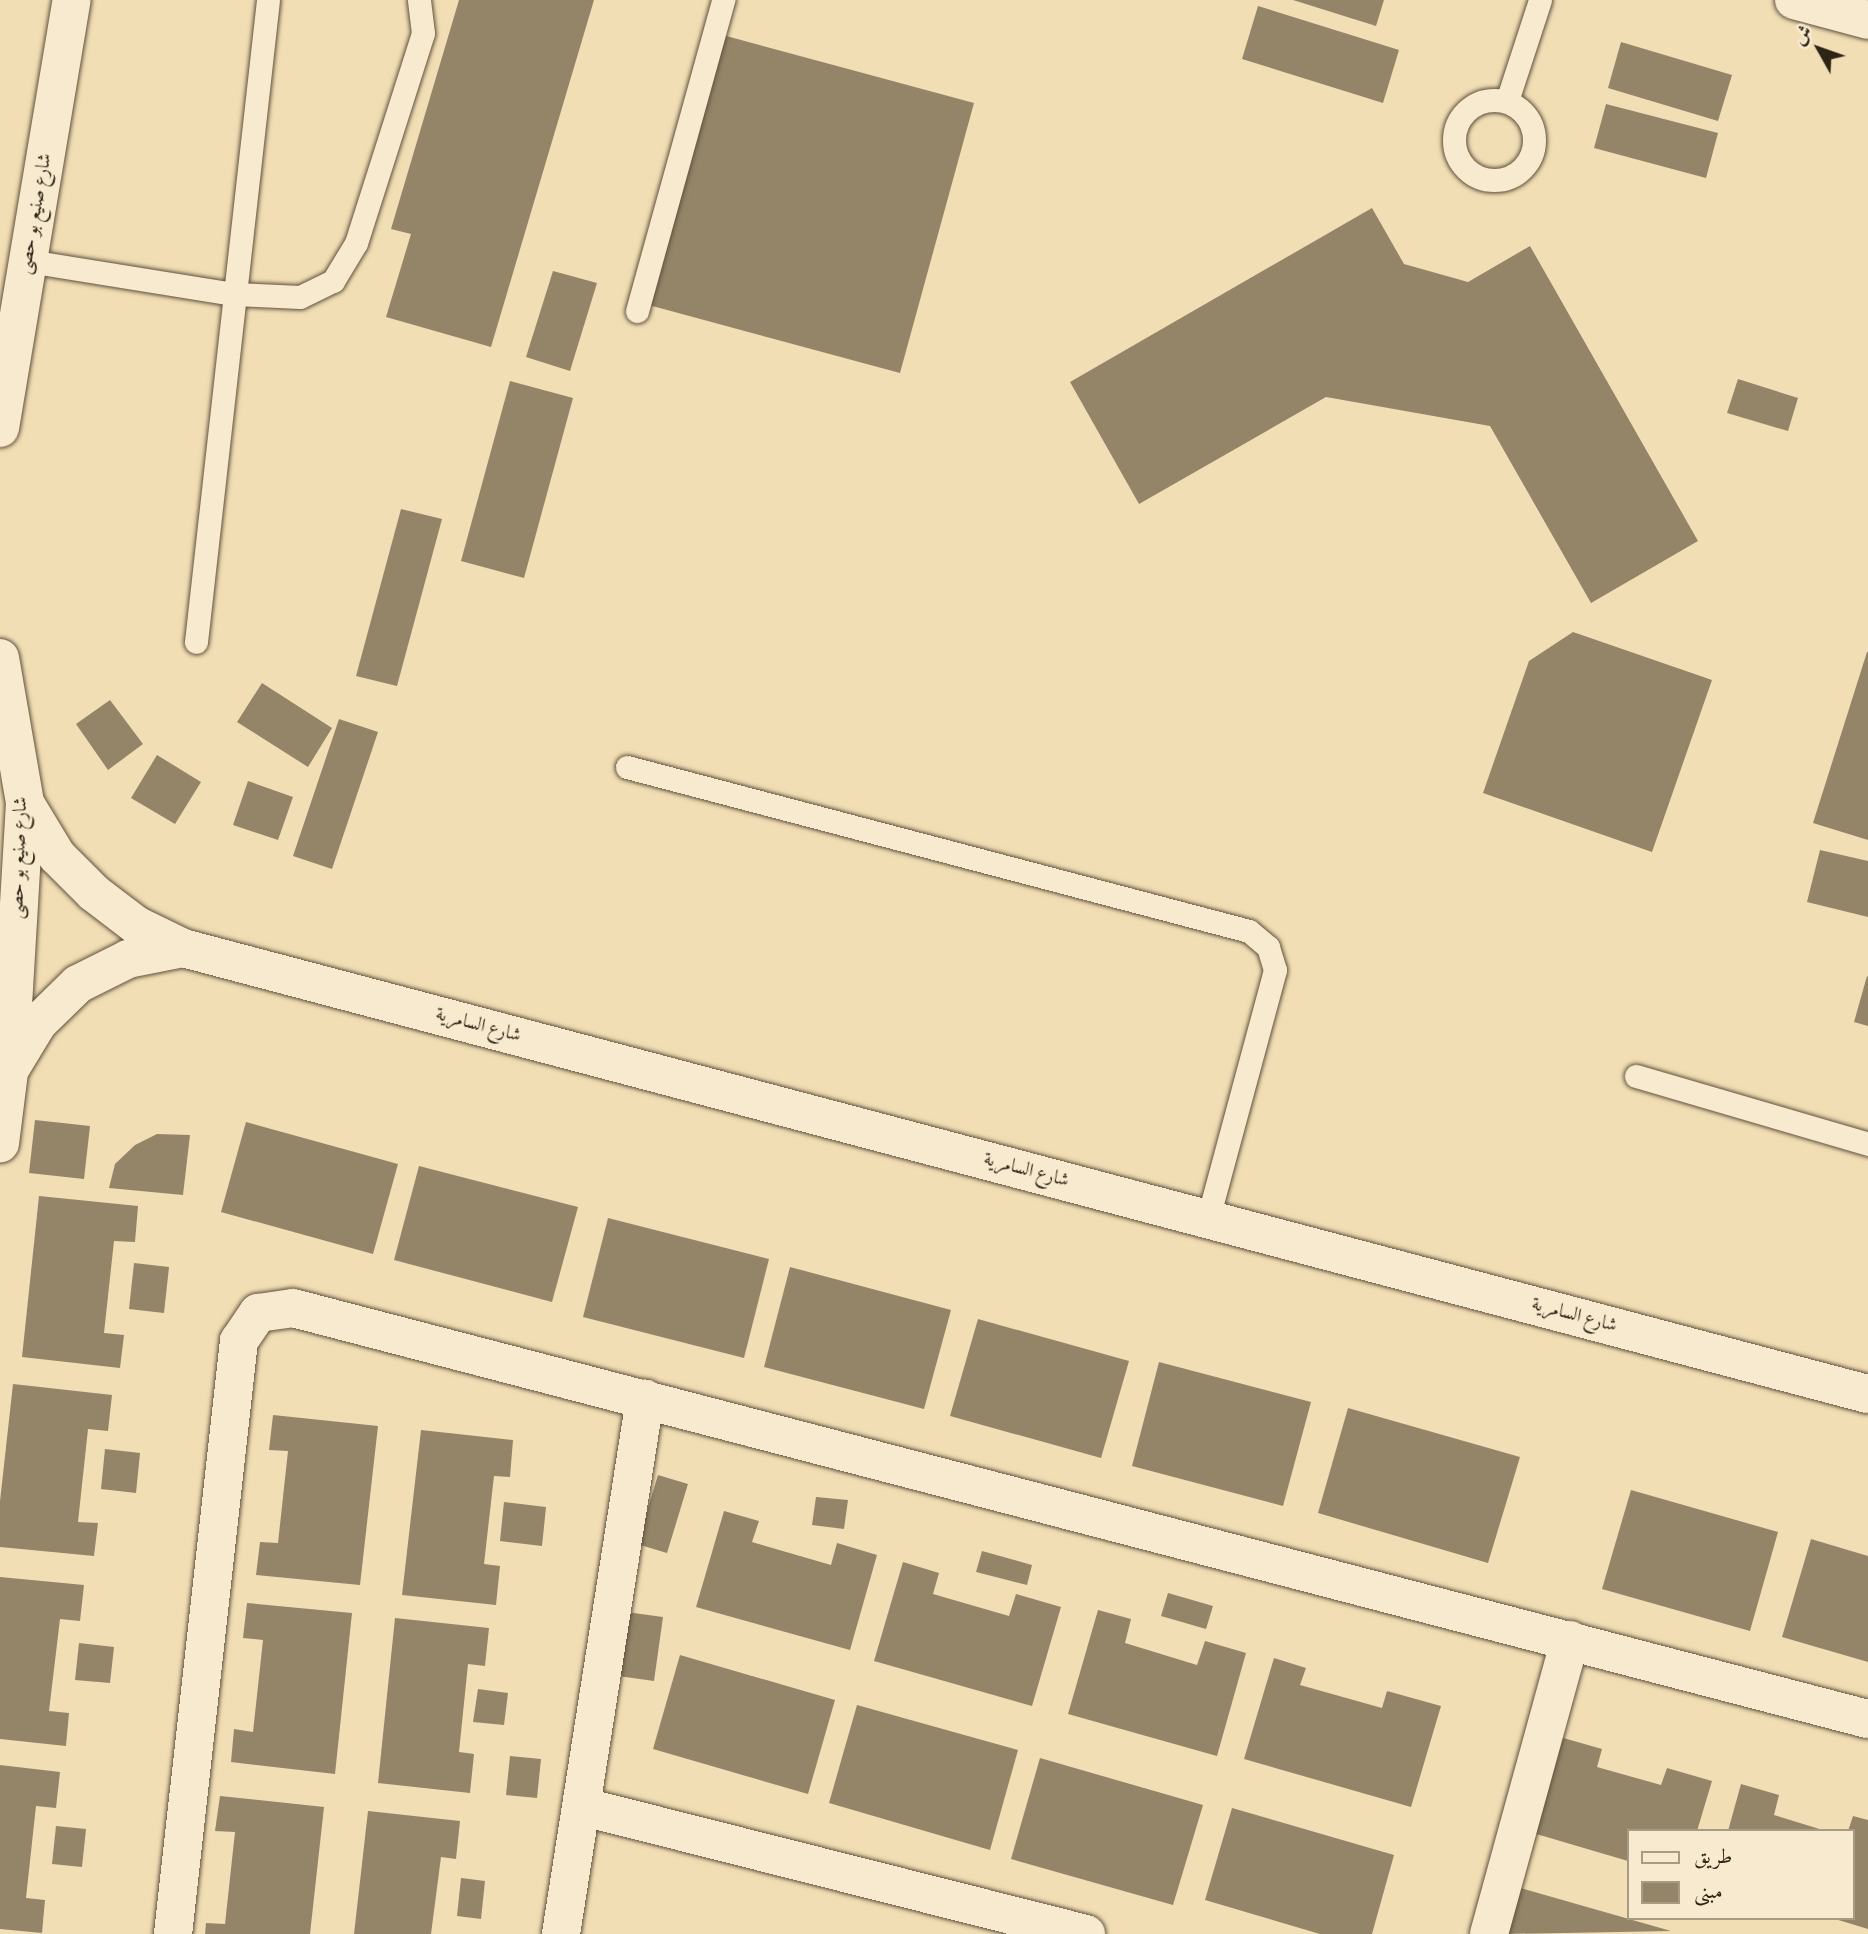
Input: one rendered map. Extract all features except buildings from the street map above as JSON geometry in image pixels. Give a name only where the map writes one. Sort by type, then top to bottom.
[{"type":"street","name":"شارع صنيع بو حصى","points":[[0,428],[72,0]]},
{"type":"street","points":[[1794,0],[1868,20]]},
{"type":"street","name":"شارع صنيع بو حصى","points":[[0,658],[25,803],[9,1072],[0,1143]]},
{"type":"street","name":"شارع السامرية","points":[[25,803],[57,856],[94,893],[136,925],[183,948],[1868,1394]]},
{"type":"street","name":"شارع السامرية","points":[[9,1072],[38,1024],[78,984],[128,959],[183,948]]},
{"type":"street","points":[[173,1934],[239,1341],[258,1313],[293,1308],[1868,1719]]},
{"type":"street","points":[[561,1934],[584,1807],[645,1399]]},
{"type":"street","points":[[1489,1934],[1570,1640]]},
{"type":"street","points":[[584,1807],[1086,1934]]},
{"type":"lane","points":[[195,642],[268,0]]},
{"type":"lane","points":[[28,261],[235,294],[300,297],[333,281],[356,243],[423,33],[419,0]]},
{"type":"lane","points":[[637,311],[723,0]]},
{"type":"lane","points":[[1507,101],[1539,0]]},
{"type":"lane","points":[[627,767],[1250,931],[1268,947],[1275,970],[1208,1219]]},
{"type":"lane","points":[[1636,1076],[1868,1144]]}]
